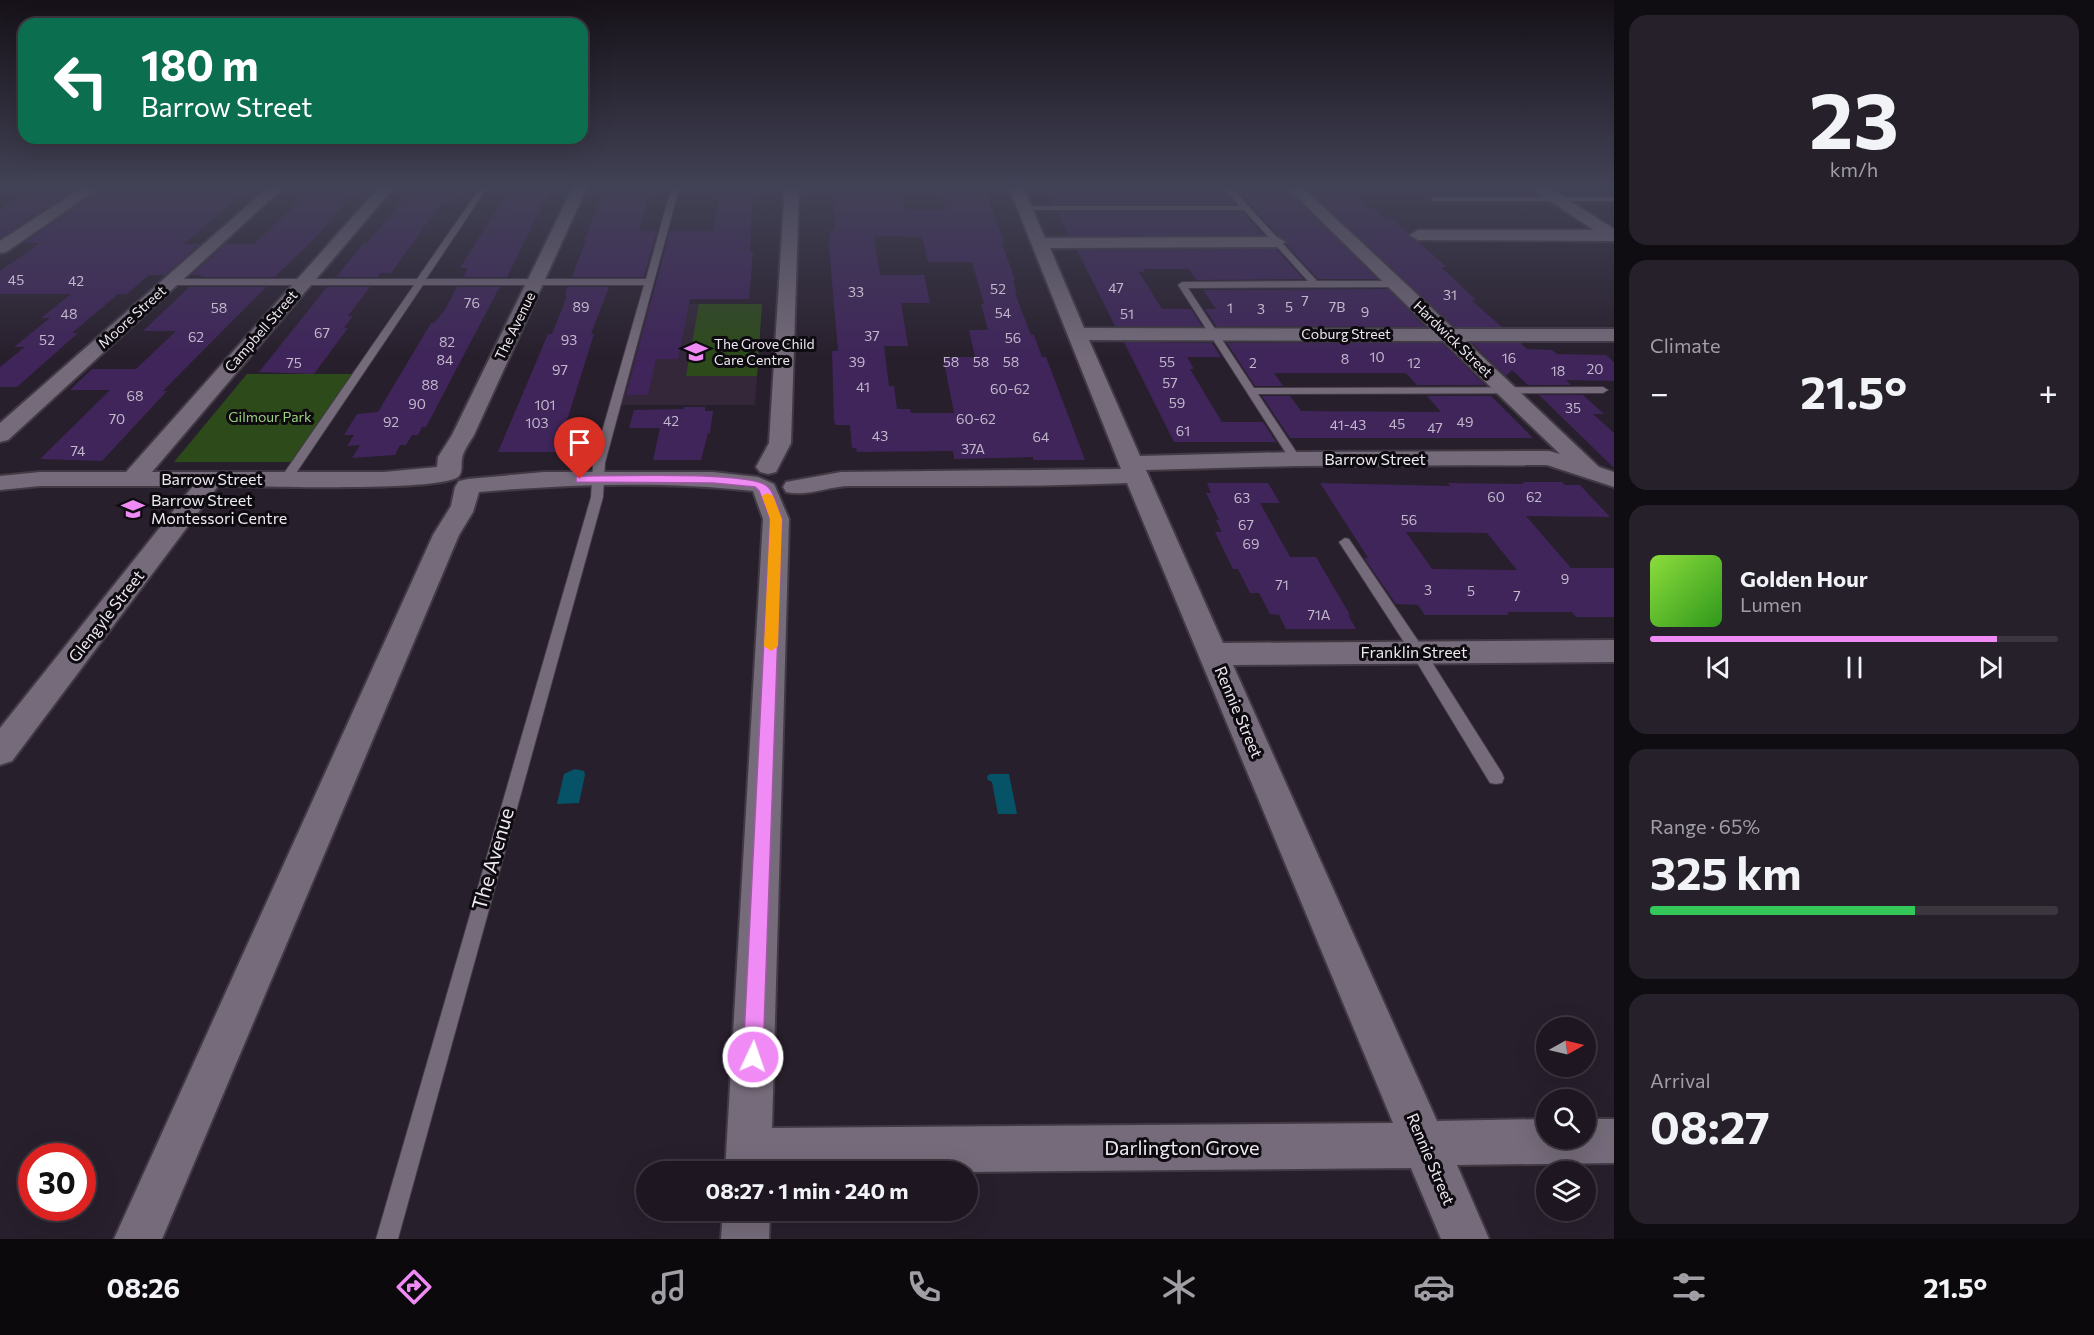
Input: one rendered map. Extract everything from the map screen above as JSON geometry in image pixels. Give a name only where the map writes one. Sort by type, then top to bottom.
[{"type":"street","name":"Moore Street","points":[[4,434],[214,243]]},
{"type":"street","name":"Campbell Street","points":[[133,479],[338,243]]},
{"type":"street","name":"The Avenue","points":[[138,1239],[446,536],[456,479],[450,457],[463,435],[554,243]]},
{"type":"street","points":[[749,1161],[789,243]]},
{"type":"street","points":[[1039,243],[1082,243]]},
{"type":"street","name":"Rennie Street","points":[[1039,243],[1465,1239]]},
{"type":"street","name":"Hardwick Street","points":[[1353,243],[1507,391],[1605,478],[1614,494]]},
{"type":"street","name":"Coburg Street","points":[[1078,334],[1614,335]]},
{"type":"street","name":"Barrow Street","points":[[0,475],[40,479],[713,479],[778,483],[841,479],[1077,478],[1134,469],[1294,459],[1549,458],[1605,478]]},
{"type":"street","name":"Barrow Street","points":[[0,483],[40,479]]},
{"type":"street","name":"Glengyle Street","points":[[0,752],[211,479]]},
{"type":"street","name":"Franklin Street","points":[[1214,654],[1614,651]]},
{"type":"street","name":"Darlington Grove","points":[[749,1161],[1476,1142],[1614,1141]]},
{"type":"street","points":[[745,1239],[746,1221]]},
{"type":"lane","points":[[286,479],[446,243]]},
{"type":"lane","name":"The Avenue","points":[[387,1239],[597,497],[599,463],[660,243]]},
{"type":"lane","points":[[1278,243],[1315,284]]},
{"type":"lane","points":[[170,282],[649,282]]},
{"type":"lane","points":[[1294,459],[1182,285],[1396,284]]},
{"type":"lane","points":[[1249,391],[1603,390]]},
{"type":"lane","points":[[1345,542],[1418,652],[1496,778]]},
{"type":"shaded area","name":"The Grove Child Care Centre","points":[[646,304],[762,304],[755,405],[619,405]]},
{"type":"green space","points":[[699,304],[762,304],[757,376],[686,376]]},
{"type":"green space","name":"Gilmour Park","points":[[247,374],[352,374],[293,462],[174,462]]},
{"type":"water","points":[[575,769],[584,771],[585,775],[579,803],[557,804],[564,774]]},
{"type":"water","points":[[1009,774],[1017,814],[998,814],[992,782],[987,776]]},
{"type":"building","points":[[24,243],[185,243],[184,244],[200,244],[165,275],[149,275],[127,294],[118,294],[72,333],[78,333],[17,387],[0,387],[0,367],[25,347],[14,347],[50,318],[41,318],[71,294],[0,294],[0,271],[40,243]]},
{"type":"building","points":[[310,243],[275,277],[200,277],[202,275],[192,275],[225,244]]},
{"type":"building","points":[[364,243],[413,243],[391,273],[381,273],[378,277],[336,277]]},
{"type":"building","points":[[476,243],[524,243],[507,277],[463,277],[468,268],[460,268]]},
{"type":"building","points":[[585,243],[654,243],[644,277],[572,277]]},
{"type":"building","points":[[667,243],[750,243],[750,252],[753,252],[749,299],[690,299],[678,359],[656,359],[648,395],[626,395]]},
{"type":"building","points":[[829,243],[875,243],[880,275],[924,275],[930,303],[901,303],[908,346],[884,346],[889,386],[894,386],[897,409],[910,409],[911,413],[954,413],[943,357],[975,357],[969,330],[988,330],[981,304],[984,304],[972,262],[928,262],[923,243],[1004,243],[1002,243],[1015,280],[1013,280],[1017,293],[1015,293],[1031,335],[1034,335],[1042,357],[1046,357],[1085,460],[1033,460],[1033,457],[954,459],[953,451],[857,452],[856,448],[852,448],[850,425],[836,425],[834,422],[832,351],[838,351]]},
{"type":"building","points":[[1341,243],[1377,279],[1318,279],[1286,244]]},
{"type":"building","points":[[1365,243],[1419,243],[1447,267],[1441,267],[1476,300],[1471,300],[1502,327],[1455,327]]},
{"type":"building","points":[[1276,249],[1303,279],[1196,280],[1189,269],[1143,269],[1145,272],[1139,272],[1162,309],[1191,309],[1202,326],[1115,326],[1077,250]]},
{"type":"building","points":[[189,287],[266,287],[163,391],[167,391],[102,461],[40,459],[110,390],[70,390],[92,369],[136,369],[176,331],[143,331]]},
{"type":"building","points":[[327,287],[370,287],[348,316],[353,316],[344,328],[348,328],[314,374],[259,372]]},
{"type":"building","points":[[457,287],[502,287],[498,290],[426,427],[422,427],[418,435],[412,435],[406,445],[400,445],[395,455],[352,458],[360,445],[347,446],[354,435],[344,435],[357,414],[378,412],[431,323],[434,323],[444,311]]},
{"type":"building","points":[[567,287],[609,287],[591,334],[594,334],[557,452],[498,452],[548,334],[552,334],[567,296],[565,296]]},
{"type":"building","points":[[1388,289],[1425,327],[1216,326],[1205,309],[1216,309],[1203,290]]},
{"type":"building","points":[[1124,342],[1212,343],[1221,357],[1187,357],[1194,369],[1190,369],[1222,422],[1263,422],[1276,442],[1174,442]]},
{"type":"building","points":[[1227,343],[1442,343],[1485,385],[1417,385],[1406,373],[1274,373],[1283,386],[1255,386]]},
{"type":"building","points":[[1472,343],[1521,343],[1527,349],[1552,350],[1557,354],[1606,355],[1614,362],[1614,381],[1566,380],[1571,385],[1528,385],[1512,370],[1506,376]]},
{"type":"building","points":[[1539,395],[1583,395],[1604,414],[1593,414],[1614,433],[1614,468]]},
{"type":"building","points":[[1262,396],[1290,396],[1301,411],[1441,412],[1427,396],[1491,396],[1533,438],[1290,438]]},
{"type":"building","points":[[684,407],[705,407],[705,411],[713,411],[710,433],[708,433],[701,460],[653,460],[660,428],[629,428],[634,410],[683,409]]},
{"type":"building","points":[[1522,482],[1562,482],[1565,485],[1580,485],[1610,517],[1526,516],[1571,568],[1614,568],[1614,617],[1576,617],[1572,612],[1425,615],[1418,605],[1396,604],[1364,558],[1368,558],[1320,483],[1450,486],[1448,483],[1524,484]],"holes":[[[1406,532],[1487,533],[1517,570],[1432,569]]]},
{"type":"building","points":[[1207,483],[1268,483],[1280,503],[1260,503],[1290,557],[1316,557],[1356,629],[1286,629],[1279,615],[1270,614],[1259,593],[1250,593],[1238,569],[1233,569],[1215,532],[1222,532],[1206,493],[1211,493]]},
{"type":"slow traffic","points":[[767,496],[776,519],[771,646]]},
{"type":"place","name":"The Grove Child Care Centre","points":[[696,352]]},
{"type":"place","name":"Barrow Street Montessori Centre","points":[[133,509]]},
{"type":"route","points":[[580,479],[713,479],[758,484],[765,489],[776,519],[753,1057]]}]
